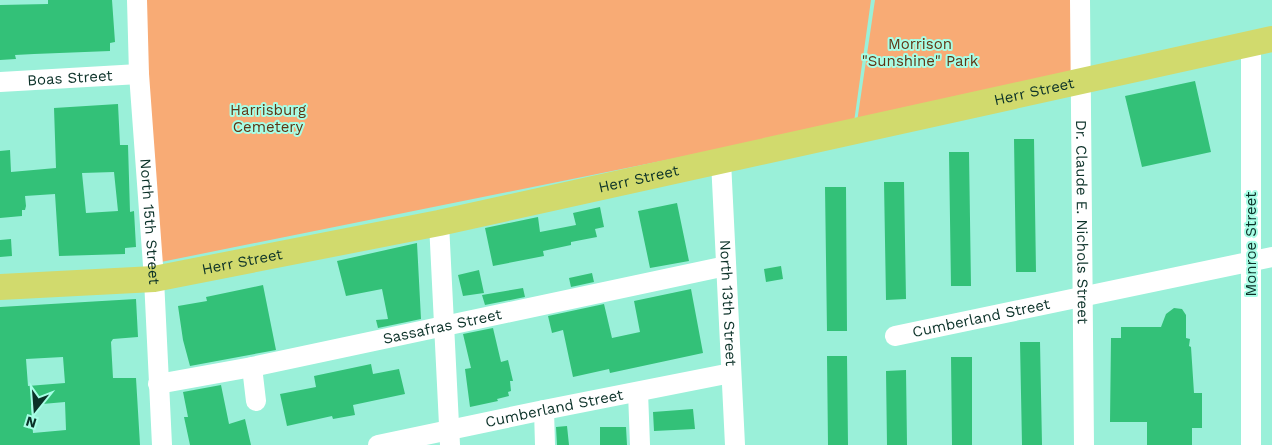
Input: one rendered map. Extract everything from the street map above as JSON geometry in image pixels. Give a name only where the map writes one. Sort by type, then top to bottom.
[{"type":"main road","name":"Herr Street","points":[[0,287],[154,279],[439,223],[1261,41]]},
{"type":"street","name":"North 15th Street","points":[[137,0],[139,74],[154,279],[162,445]]},
{"type":"street","name":"Dr. Claude E. Nichols Street","points":[[1080,0],[1084,445]]},
{"type":"street","name":"Monroe Street","points":[[1251,445],[1251,261],[1261,41]]},
{"type":"street","name":"Boas Street","points":[[0,82],[139,74]]},
{"type":"street","name":"North 13th Street","points":[[721,161],[734,445]]},
{"type":"street","points":[[439,223],[449,438]]},
{"type":"street","name":"Cumberland Street","points":[[895,336],[1272,256]]},
{"type":"street","name":"Sassafras Street","points":[[158,384],[252,367],[726,266]]},
{"type":"street","points":[[252,367],[256,401]]},
{"type":"street","name":"Cumberland Street","points":[[378,445],[449,438],[544,410],[731,373]]},
{"type":"street","points":[[638,392],[640,445]]},
{"type":"street","points":[[544,410],[545,445]]},
{"type":"green space","name":"Harrisburg Cemetery","points":[[146,0],[871,0],[854,122],[161,262],[146,101]]},
{"type":"green space","name":"Morrison \"Sunshine\" Park","points":[[875,0],[1075,0],[1074,70],[857,122]]},
{"type":"building","points":[[48,0],[112,0],[115,42],[110,43],[110,51],[15,55],[16,59],[0,60],[0,5],[48,4]]},
{"type":"building","points":[[1195,81],[1211,152],[1142,167],[1125,96]]},
{"type":"building","points":[[118,104],[120,145],[128,145],[130,212],[134,211],[136,247],[125,248],[125,254],[59,256],[55,194],[25,196],[26,206],[25,210],[22,210],[22,216],[0,218],[0,151],[10,150],[11,172],[56,168],[54,108]],"holes":[[[114,172],[118,211],[86,213],[82,173]]]},
{"type":"building","points":[[1014,139],[1034,139],[1036,272],[1016,272]]},
{"type":"building","points":[[949,152],[969,152],[971,286],[951,286]]},
{"type":"building","points":[[884,182],[904,182],[906,299],[886,300]]},
{"type":"building","points":[[825,187],[846,187],[847,331],[827,331]]},
{"type":"building","points":[[677,203],[689,261],[650,268],[638,211]]},
{"type":"building","points":[[600,207],[604,227],[595,229],[597,237],[571,242],[571,245],[543,251],[544,256],[493,266],[485,228],[538,217],[540,232],[576,225],[573,213]]},
{"type":"building","points":[[11,239],[12,256],[0,257],[0,240]]},
{"type":"building","points":[[417,243],[421,319],[378,328],[376,320],[388,319],[382,289],[346,296],[337,261]]},
{"type":"building","points":[[781,266],[783,279],[766,282],[764,269]]},
{"type":"building","points":[[479,270],[484,293],[463,296],[458,275]]},
{"type":"building","points":[[592,273],[594,282],[571,287],[569,278]]},
{"type":"building","points":[[263,285],[276,350],[190,366],[183,340],[178,306],[207,301],[206,297]]},
{"type":"building","points":[[523,288],[525,297],[485,305],[482,295]]},
{"type":"building","points":[[691,289],[703,353],[610,373],[609,369],[573,377],[563,330],[552,333],[548,316],[604,304],[612,338],[640,332],[634,301]]},
{"type":"building","points":[[136,299],[138,337],[113,339],[111,342],[113,378],[136,378],[140,445],[0,445],[0,307]],"holes":[[[63,357],[65,383],[28,386],[26,359]],[[65,402],[66,430],[33,433],[31,405]]]},
{"type":"building","points":[[1174,308],[1182,309],[1186,315],[1186,338],[1190,339],[1189,346],[1191,347],[1194,393],[1202,393],[1202,428],[1192,428],[1192,445],[1147,445],[1147,422],[1110,422],[1111,338],[1121,338],[1121,327],[1161,327],[1166,314]]},
{"type":"building","points":[[493,328],[501,362],[508,360],[513,381],[510,381],[511,391],[508,392],[509,396],[497,399],[498,401],[470,407],[465,369],[471,368],[463,334]]},
{"type":"building","points":[[1020,342],[1040,342],[1042,445],[1022,445]]},
{"type":"building","points":[[827,356],[847,356],[848,445],[828,445]]},
{"type":"building","points":[[951,357],[972,357],[972,445],[952,445]]},
{"type":"building","points":[[371,364],[373,374],[399,369],[405,394],[353,405],[355,415],[333,419],[332,416],[287,426],[280,394],[316,387],[314,376]]},
{"type":"building","points":[[906,370],[907,445],[887,445],[886,371]]},
{"type":"building","points":[[221,385],[229,424],[245,419],[251,445],[190,445],[184,417],[188,417],[183,392]]},
{"type":"building","points":[[693,409],[695,429],[654,431],[653,412]]},
{"type":"building","points":[[567,426],[569,445],[557,445],[556,427]]},
{"type":"building","points":[[600,427],[626,427],[627,445],[600,445]]}]
